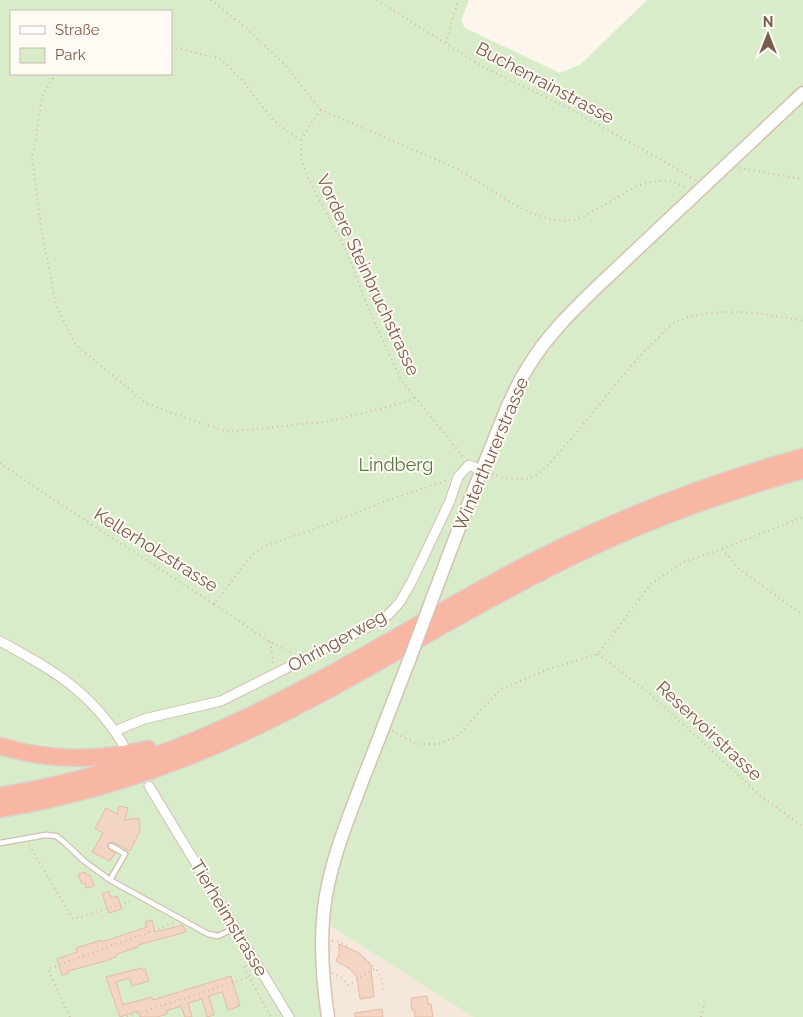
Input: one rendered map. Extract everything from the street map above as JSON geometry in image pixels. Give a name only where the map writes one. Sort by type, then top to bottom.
[{"type":"highway","points":[[0,796],[60,784],[113,770],[211,734],[302,690],[514,572],[597,530],[677,497],[736,476],[803,457]]},
{"type":"highway","points":[[0,809],[53,799],[109,784],[207,749],[301,705],[506,590],[591,547],[685,508],[803,470]]},
{"type":"highway","points":[[0,746],[46,756],[100,756],[130,753],[211,734]]},
{"type":"main road","name":"Winterthurerstrasse","points":[[328,1017],[322,971],[323,921],[326,896],[338,848],[481,470],[512,397],[528,367],[557,328],[597,287],[803,93]]},
{"type":"street","points":[[469,465],[481,470]]},
{"type":"street","name":"Ohringerweg","points":[[115,731],[144,719],[216,703],[266,680],[374,624],[393,610],[412,581],[450,501],[458,478],[469,465]]},
{"type":"street","points":[[0,641],[69,682],[94,705],[123,744]]},
{"type":"street","name":"Tierheimstrasse","points":[[149,786],[289,1017]]},
{"type":"lane","points":[[0,843],[46,835],[56,836],[84,861],[110,880],[204,932],[215,936],[235,928]]},
{"type":"lane","points":[[110,880],[125,854],[111,846]]},
{"type":"path","points":[[172,48],[221,59],[241,79],[274,121],[301,140],[321,110],[285,65],[247,29],[211,0]]},
{"type":"path","name":"Buchenrainstrasse","points":[[321,110],[458,169],[512,203],[550,219],[563,221],[585,216],[636,186],[667,180],[681,185],[689,191],[696,182],[674,167],[570,109],[483,67],[377,0]]},
{"type":"path","points":[[446,44],[458,0]]},
{"type":"path","points":[[55,75],[43,93],[32,159],[42,233],[56,305],[76,345],[147,404],[227,432],[330,421],[403,404],[414,398]]},
{"type":"path","name":"Vordere Steinbruchstrasse","points":[[301,140],[301,159],[308,178],[348,254],[368,308],[401,380],[469,465]]},
{"type":"path","points":[[744,169],[803,179]]},
{"type":"path","points":[[496,475],[519,479],[529,478],[537,474],[595,413],[640,355],[674,322],[701,314],[742,313],[772,314],[803,321]]},
{"type":"path","name":"Kellerholzstrasse","points":[[0,463],[214,604],[253,554],[267,545],[386,501],[458,478]]},
{"type":"path","points":[[383,727],[417,744],[438,744],[456,737],[501,689],[549,669],[598,654],[651,584],[684,562],[722,549],[803,516]]},
{"type":"path","points":[[722,549],[739,569],[803,614]]},
{"type":"path","points":[[214,604],[270,642],[290,652],[309,657]]},
{"type":"path","points":[[266,680],[273,658],[270,642]]},
{"type":"path","name":"Reservoirstrasse","points":[[598,654],[649,693],[762,798],[803,826]]},
{"type":"path","points":[[26,839],[73,919],[128,902],[139,895]]},
{"type":"path","points":[[70,1017],[48,969],[183,919]]},
{"type":"path","points":[[330,941],[337,941],[346,946]]},
{"type":"path","points":[[365,959],[375,968],[382,980],[383,990]]},
{"type":"path","points":[[256,964],[243,966],[271,1017]]},
{"type":"path","points":[[335,974],[348,985],[375,968]]},
{"type":"path","points":[[127,1017],[249,977]]},
{"type":"path","points":[[701,1017],[705,998]]},
{"type":"shaded area","points":[[323,921],[473,1017],[328,1017]]},
{"type":"green space","name":"Lindberg","points":[[0,0],[469,0],[461,21],[465,28],[560,73],[581,64],[647,0],[803,0],[803,1017],[473,1017],[323,921],[328,1017],[0,1017]]},
{"type":"building","points":[[119,806],[128,808],[125,820],[139,818],[140,831],[130,851],[113,842],[109,843],[108,848],[115,853],[110,861],[92,852],[103,833],[95,828],[106,808],[117,814]]},
{"type":"building","points":[[85,872],[87,876],[90,875],[94,886],[86,888],[85,883],[82,884],[78,874]]},
{"type":"building","points":[[109,891],[111,898],[117,896],[122,909],[109,913],[102,894]]},
{"type":"building","points":[[152,920],[155,932],[183,925],[186,932],[138,945],[138,947],[117,954],[117,956],[109,960],[68,971],[69,973],[62,975],[57,959],[77,952],[76,948],[102,940],[102,942],[147,927],[145,922]]},
{"type":"building","points":[[339,944],[359,953],[370,964],[372,968],[374,997],[360,999],[357,977],[350,969],[336,961],[339,955]]},
{"type":"building","points":[[141,968],[142,970],[145,969],[149,981],[132,986],[129,978],[116,982],[123,1005],[152,997],[153,1000],[231,976],[240,1006],[228,1010],[222,992],[209,996],[214,1015],[207,1017],[202,999],[188,1003],[192,1017],[185,1017],[181,1006],[166,1011],[167,1014],[157,1017],[140,1017],[138,1011],[120,1017],[106,977]]},
{"type":"building","points":[[427,996],[428,1004],[431,1004],[433,1017],[415,1017],[411,998]]},
{"type":"building","points":[[382,1009],[383,1017],[355,1017],[355,1013]]}]
